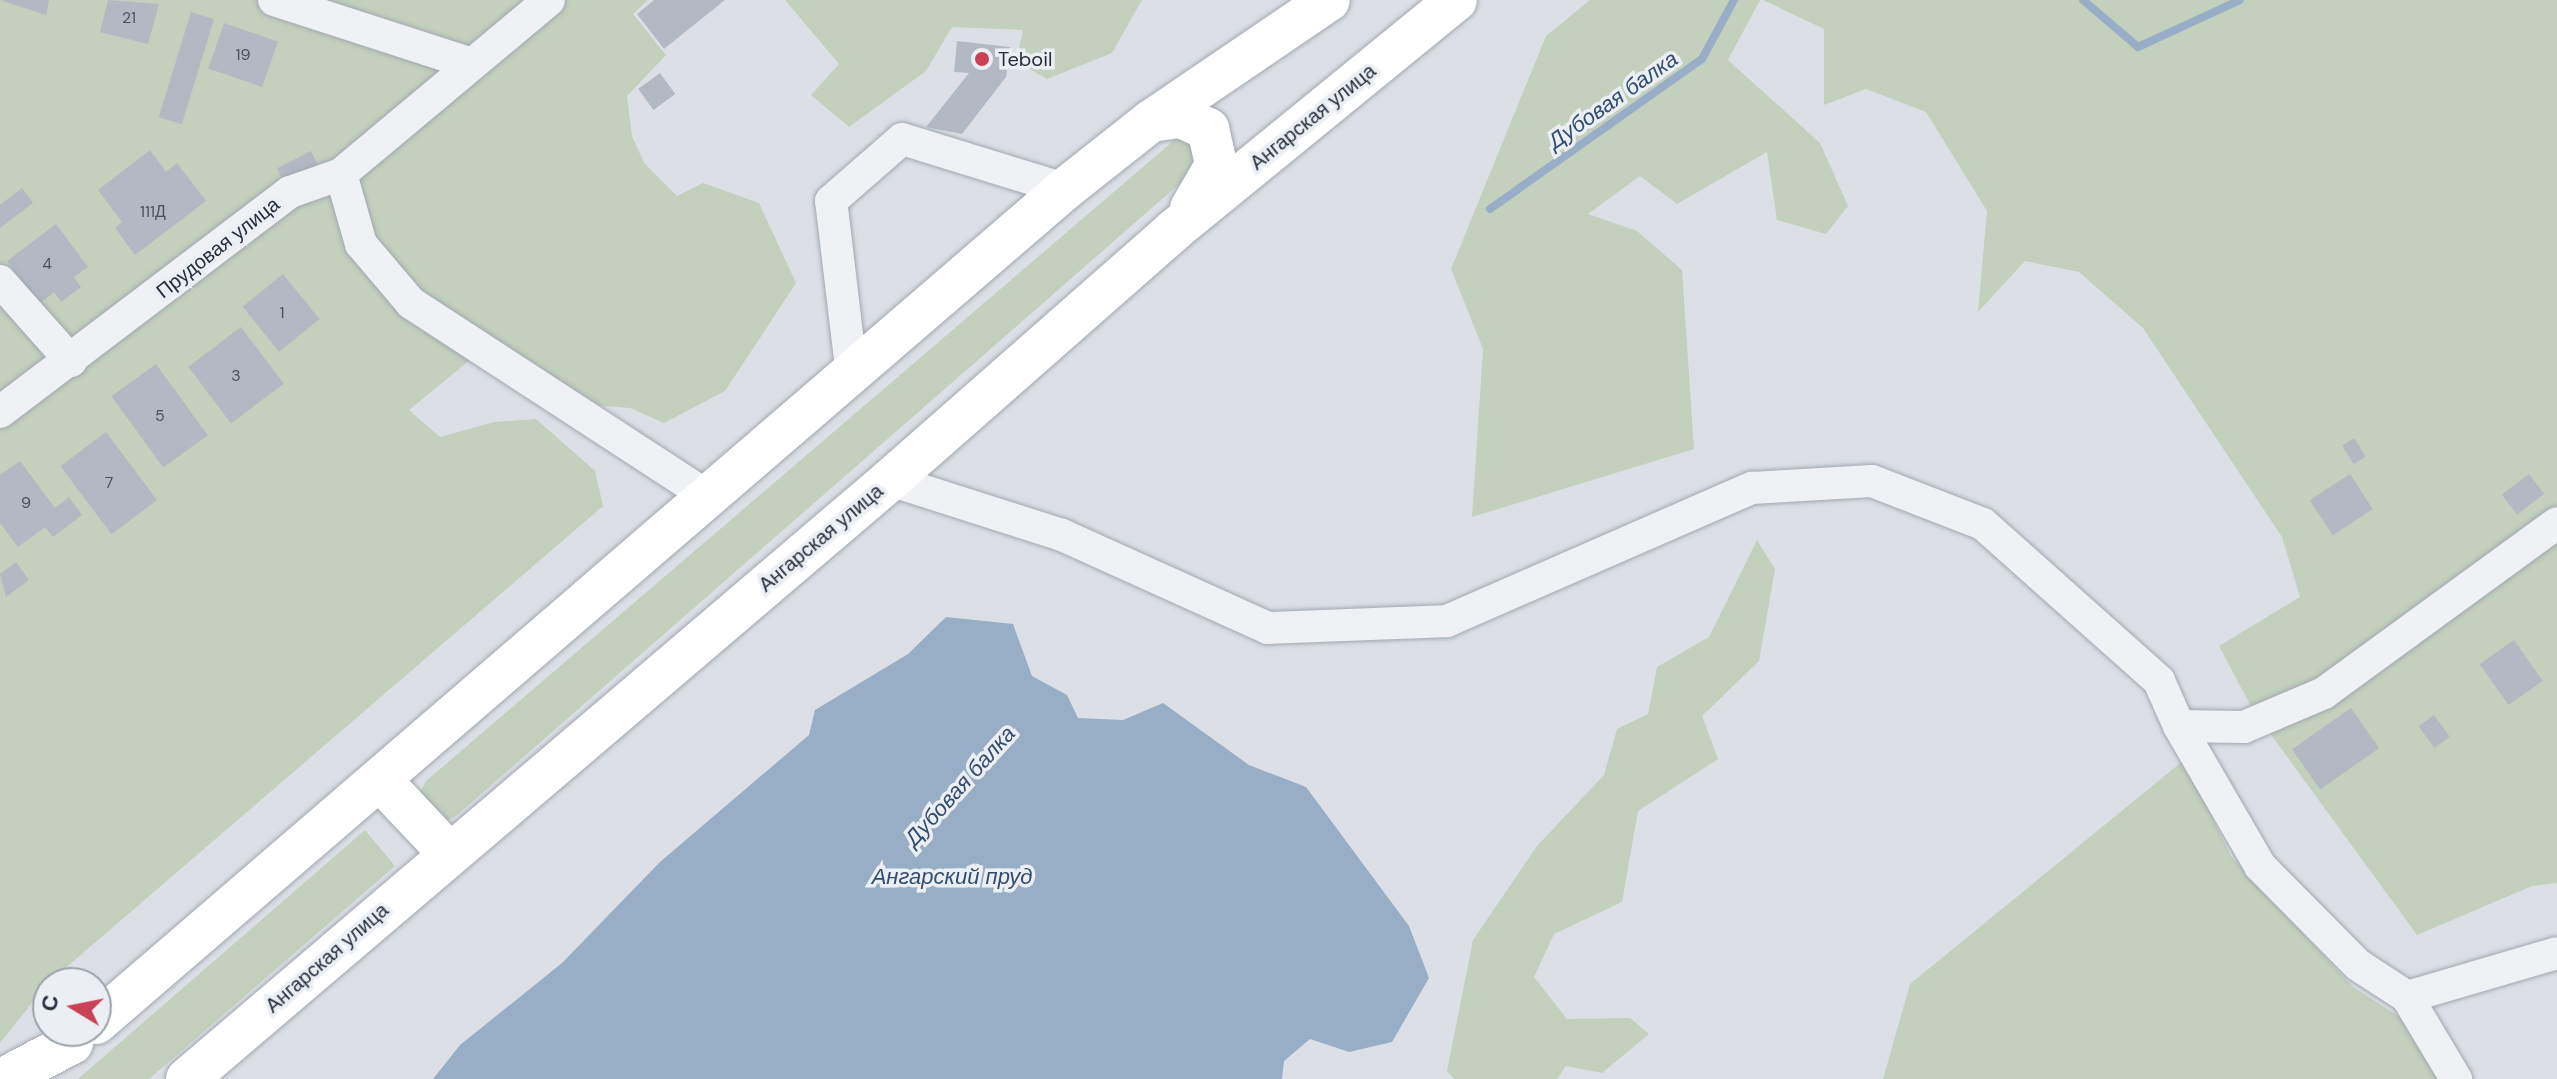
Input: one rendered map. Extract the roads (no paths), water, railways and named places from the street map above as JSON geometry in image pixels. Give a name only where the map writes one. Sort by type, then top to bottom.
[{"type":"main road","points":[[112,1009],[382,782],[1065,189],[1151,121],[1329,0]]},
{"type":"main road","name":"Ангарская улица","points":[[187,1079],[448,852],[890,480],[1173,231],[1456,0]]},
{"type":"main road","points":[[1151,121],[1199,121],[1213,142],[1212,179],[1173,231]]},
{"type":"main road","points":[[382,782],[448,852]]},
{"type":"main road","points":[[3,1079],[59,1047]]},
{"type":"main road","points":[[31,1079],[68,1047]]},
{"type":"street","points":[[274,0],[469,63]]},
{"type":"street","name":"Прудовая улица","points":[[0,412],[290,192],[341,174],[469,63],[549,0]]},
{"type":"street","points":[[852,376],[831,201],[902,139],[1065,189]]},
{"type":"street","points":[[341,174],[361,244],[411,303],[710,498]]},
{"type":"street","points":[[0,281],[71,361]]},
{"type":"street","points":[[890,480],[1062,535],[1268,628],[1447,621],[1752,488],[1872,481],[1983,524],[2159,681],[2179,726],[2260,866],[2358,965],[2407,997],[2456,1079]]},
{"type":"street","points":[[2179,726],[2244,727],[2324,693],[2557,523]]},
{"type":"street","points":[[2407,997],[2557,953]]},
{"type":"water","name":"Ангарский пруд","points":[[946,617],[1013,624],[1032,676],[1067,695],[1078,718],[1123,720],[1163,703],[1249,765],[1306,787],[1409,926],[1429,978],[1392,1042],[1349,1052],[1310,1039],[1284,1061],[1282,1079],[433,1079],[460,1045],[562,963],[660,862],[809,735],[815,710],[908,654]]},
{"type":"waterway","name":"Дубовая балка","points":[[1490,209],[1702,59],[1734,0]]},
{"type":"waterway","name":"Дубовая балка","points":[[2083,0],[2138,47],[2240,0]]},
{"type":"place","name":"Teboil","points":[[982,59]]}]
